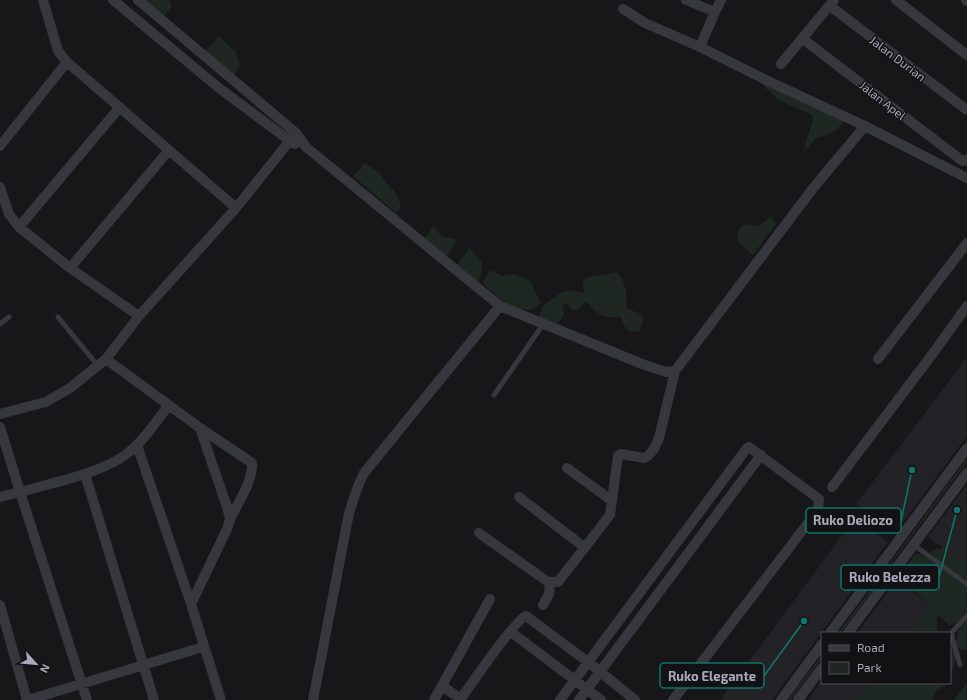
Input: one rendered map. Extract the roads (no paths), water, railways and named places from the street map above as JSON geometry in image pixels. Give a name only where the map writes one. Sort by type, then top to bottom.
[{"type":"street","points":[[43,0],[58,51],[67,62],[236,208]]},
{"type":"street","points":[[113,0],[219,88],[290,142],[306,147]]},
{"type":"street","points":[[138,0],[296,133],[306,147],[500,306],[657,370],[666,372],[675,371]]},
{"type":"street","points":[[686,0],[715,12]]},
{"type":"street","points":[[700,47],[721,0]]},
{"type":"street","points":[[896,0],[967,56]]},
{"type":"street","points":[[781,64],[832,3]]},
{"type":"street","name":"Jalan Durian","points":[[832,3],[967,110]]},
{"type":"street","points":[[623,9],[644,23],[700,47],[768,81],[865,126],[967,178]]},
{"type":"street","name":"Jalan Apel","points":[[803,39],[965,160]]},
{"type":"street","points":[[0,146],[67,62]]},
{"type":"street","points":[[19,227],[120,107]]},
{"type":"street","points":[[479,533],[550,583],[558,582],[560,580],[584,547],[610,516],[618,456],[621,454],[644,458],[654,449],[659,438],[675,371],[814,187],[865,126]]},
{"type":"street","points":[[0,414],[46,402],[70,388],[106,359],[139,316],[236,208],[296,133]]},
{"type":"street","points":[[70,268],[169,150]]},
{"type":"street","points":[[0,186],[9,214],[19,227],[70,268],[139,316]]},
{"type":"street","points":[[878,359],[967,243]]},
{"type":"street","points":[[313,700],[348,518],[352,500],[359,483],[364,473],[500,306]]},
{"type":"street","points":[[832,487],[967,306]]},
{"type":"street","points":[[106,359],[200,428],[252,463],[249,481],[191,604]]},
{"type":"street","points":[[0,497],[85,474],[116,461],[137,445],[169,405]]},
{"type":"street","points":[[0,427],[87,700]]},
{"type":"street","points":[[200,428],[228,508],[230,519]]},
{"type":"street","points":[[137,445],[191,604],[203,647],[221,700]]},
{"type":"street","points":[[560,700],[748,447],[761,455],[819,499],[818,510],[673,700]]},
{"type":"street","points":[[831,632],[967,448]]},
{"type":"street","points":[[579,700],[761,455]]},
{"type":"street","points":[[567,468],[611,500]]},
{"type":"street","points":[[849,632],[967,473]]},
{"type":"street","points":[[85,474],[154,700]]},
{"type":"street","points":[[519,497],[584,547]]},
{"type":"street","points":[[662,563],[674,572]]},
{"type":"street","points":[[879,568],[890,576]]},
{"type":"street","points":[[543,604],[549,594],[550,583]]},
{"type":"street","points":[[434,700],[490,599]]},
{"type":"street","points":[[0,605],[27,700],[203,647]]},
{"type":"street","points":[[442,686],[461,700],[522,618],[528,617],[588,662],[635,700]]},
{"type":"street","points":[[511,632],[601,700]]},
{"type":"street","points":[[781,700],[821,645]]},
{"type":"street","points":[[798,700],[821,669]]},
{"type":"lane","points":[[0,324],[9,317]]},
{"type":"lane","points":[[58,318],[98,366]]},
{"type":"lane","points":[[494,395],[544,323]]},
{"type":"lane","points":[[914,545],[967,584]]},
{"type":"lane","points":[[960,665],[952,632],[967,616]]},
{"type":"place","name":"Ruko Deliozo","points":[[912,470]]},
{"type":"place","name":"Ruko Belezza","points":[[957,510]]},
{"type":"place","name":"Ruko Elegante","points":[[804,621]]}]
